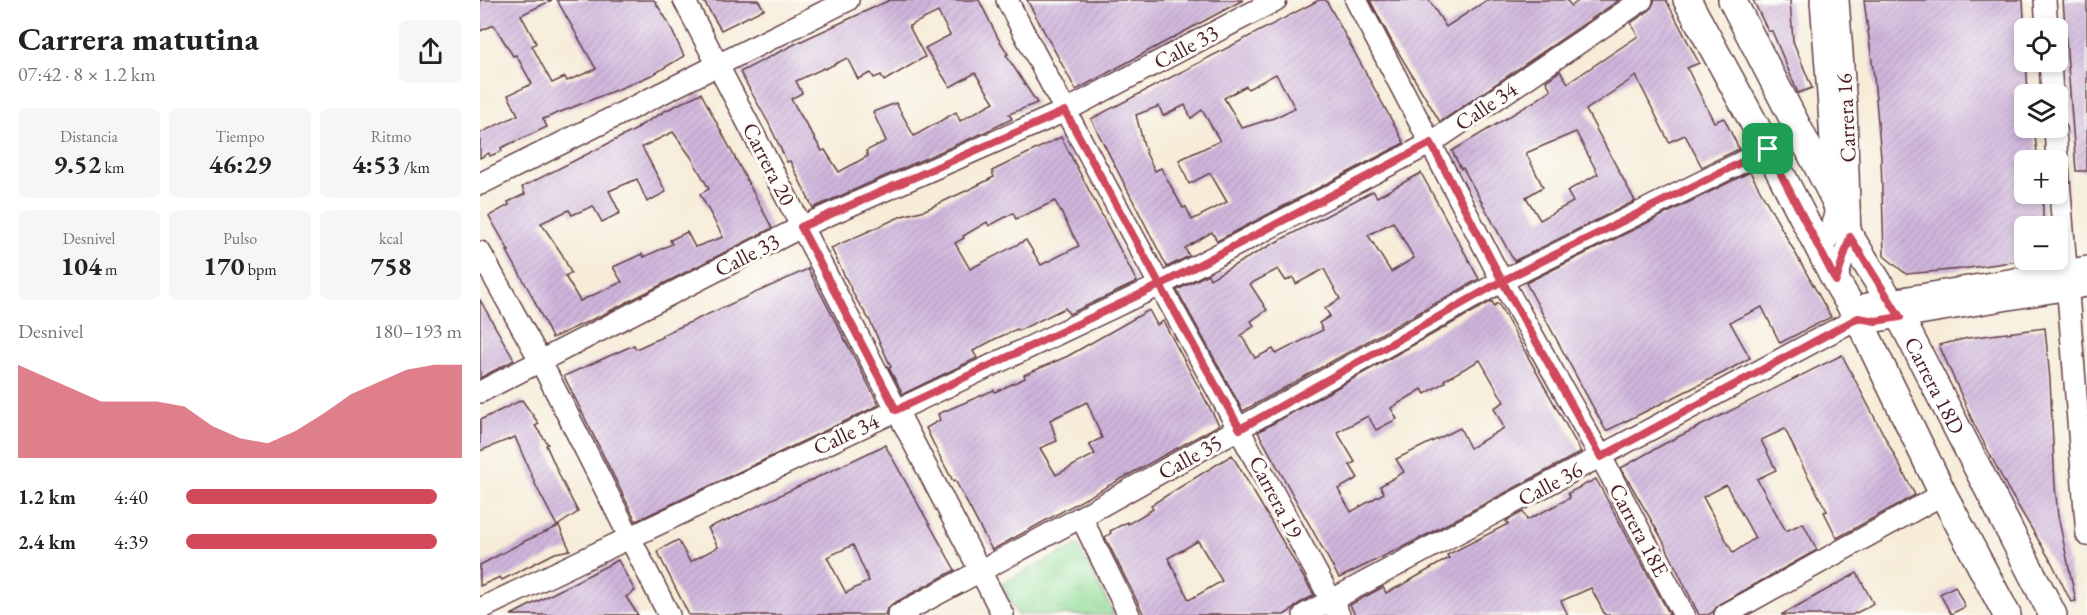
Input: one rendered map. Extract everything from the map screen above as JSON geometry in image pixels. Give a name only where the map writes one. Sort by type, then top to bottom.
[{"type":"main road","name":"Carrera 18D","points":[[1687,0],[1836,281],[1858,318],[1943,494],[2007,615]]},
{"type":"main road","name":"Carrera 18D","points":[[1732,0],[1834,198],[1850,237],[1895,309],[2053,615]]},
{"type":"street","name":"Carrera 20","points":[[684,0],[1003,615]]},
{"type":"street","points":[[480,184],[848,0]]},
{"type":"street","name":"Carrera 19","points":[[1007,0],[1335,608]]},
{"type":"street","name":"Calle 33","points":[[480,392],[801,227],[1065,111],[1276,0]]},
{"type":"street","name":"Carrera 18E","points":[[1356,0],[1502,281],[1601,457],[1684,615]]},
{"type":"street","name":"Calle 34","points":[[480,609],[1160,285],[1431,143],[1642,0]]},
{"type":"street","name":"Carrera 16","points":[[1821,0],[1835,213],[1830,234],[1821,252]]},
{"type":"street","name":"Carrera 16","points":[[1836,281],[1850,237],[1846,107],[1838,0]]},
{"type":"street","points":[[2045,0],[2046,18]]},
{"type":"street","name":"Calle 35","points":[[898,615],[1081,517],[1502,281],[1768,149]]},
{"type":"street","points":[[2063,204],[2074,282],[2087,535]]},
{"type":"street","points":[[480,252],[540,360],[669,615]]},
{"type":"street","points":[[1858,318],[1876,321],[1895,309],[2074,282],[2087,267]]},
{"type":"street","name":"Calle 36","points":[[1304,615],[1335,608],[1601,457],[1858,318]]},
{"type":"street","points":[[1725,615],[1943,494]]},
{"type":"street","points":[[1081,517],[1128,615]]},
{"type":"green space","points":[[1078,545],[1114,615],[1018,615],[1001,583]]},
{"type":"building","points":[[480,0],[552,0],[521,15],[536,43],[532,46],[552,83],[565,77],[567,81],[596,69],[557,0],[654,0],[667,20],[684,56],[654,74],[543,119],[547,127],[501,148],[502,151],[490,156],[489,153],[480,158],[480,133],[518,115],[508,95],[532,84],[516,55],[513,56],[494,25],[480,31]]},
{"type":"building","points":[[703,0],[758,0],[764,9],[721,30]]},
{"type":"building","points":[[890,0],[979,0],[1008,54],[1006,55],[1037,103],[1009,114],[1012,119],[985,132],[813,208],[790,161],[787,162],[740,72]],"holes":[[[938,12],[950,35],[925,48],[950,87],[975,73],[994,102],[960,121],[956,112],[914,136],[896,103],[873,112],[886,141],[866,151],[868,156],[839,172],[825,150],[822,151],[791,99],[802,93],[796,81],[847,58],[858,79],[871,73],[874,78],[881,75],[884,81],[925,57],[909,26]]]},
{"type":"building","points":[[1027,0],[1243,0],[1076,90]]},
{"type":"building","points":[[1319,0],[1326,0],[1404,143],[1217,241],[1212,232],[1185,248],[1189,256],[1167,267],[1091,119]],"holes":[[[1276,74],[1295,108],[1274,118],[1242,128],[1224,98],[1246,86],[1248,89]],[[1185,105],[1191,118],[1202,110],[1220,141],[1179,160],[1189,184],[1210,173],[1227,202],[1192,220],[1161,168],[1155,171],[1146,153],[1136,115],[1159,106],[1163,116]]]},
{"type":"building","points":[[1370,0],[1429,0],[1446,27],[1487,0],[1567,0],[1571,6],[1580,0],[1619,0],[1440,122]]},
{"type":"building","points":[[1655,0],[1666,0],[1699,63],[1687,68],[1714,122],[1724,118],[1739,149],[1702,167],[1685,135],[1669,142],[1636,76],[1586,110],[1635,201],[1514,261],[1452,151],[1551,90],[1546,81],[1560,71],[1568,83],[1638,36],[1631,23],[1650,10]],"holes":[[[1576,132],[1598,174],[1567,191],[1573,202],[1540,220],[1526,197],[1543,187],[1526,153]]]},
{"type":"building","points":[[1753,0],[1790,0],[1793,41],[1812,88],[1798,93],[1772,31],[1768,31]]},
{"type":"building","points":[[1864,0],[2023,0],[2024,18],[2014,18],[2014,72],[2027,72],[2027,84],[2014,84],[2014,138],[2035,138],[2037,150],[2014,150],[2014,204],[2043,204],[2043,216],[2014,216],[2014,262],[1906,274],[1884,256],[1881,157]]},
{"type":"building","points":[[2063,0],[2087,0],[2087,171],[2076,171],[2068,66],[2068,18],[2064,18]]},
{"type":"building","points":[[701,93],[772,228],[552,338],[489,216],[509,205],[508,202],[525,194],[522,187],[639,128],[665,111]],"holes":[[[673,132],[691,157],[709,189],[700,194],[723,237],[695,247],[687,232],[670,240],[672,244],[644,257],[642,254],[613,267],[622,282],[580,301],[565,276],[571,273],[562,254],[541,223],[569,210],[572,215],[593,206],[602,222],[620,213],[609,191],[637,179],[647,202],[666,192],[642,147]]]},
{"type":"building","points":[[1061,137],[1137,282],[1069,314],[1065,308],[1018,331],[1017,329],[995,339],[973,351],[977,358],[903,394],[889,368],[891,367],[869,319],[856,299],[831,248],[970,189],[994,177],[992,171]],"holes":[[[1055,201],[1079,246],[1041,265],[1026,240],[970,269],[955,243],[987,222],[989,226],[1013,213],[1016,219]]]},
{"type":"building","points":[[1750,172],[1831,317],[1780,343],[1762,307],[1730,322],[1750,358],[1606,431],[1526,283]]},
{"type":"building","points":[[1421,173],[1479,279],[1243,411],[1177,290],[1208,274],[1210,279],[1373,191],[1377,197]],"holes":[[[1393,222],[1414,258],[1391,272],[1368,235]],[[1278,269],[1286,281],[1293,277],[1296,284],[1324,269],[1340,299],[1325,308],[1330,316],[1319,323],[1323,330],[1276,354],[1273,349],[1255,358],[1241,335],[1254,326],[1251,321],[1267,310],[1250,284]]]},
{"type":"building","points":[[808,269],[879,405],[636,521],[564,376],[634,345],[636,349]]},
{"type":"building","points":[[480,300],[514,360],[480,378]]},
{"type":"building","points":[[1492,301],[1494,306],[1498,303],[1581,452],[1415,541],[1339,578],[1258,432]],"holes":[[[1480,360],[1504,402],[1494,408],[1504,428],[1470,448],[1460,428],[1396,459],[1404,472],[1380,486],[1384,493],[1351,512],[1338,489],[1358,478],[1350,465],[1355,462],[1337,432],[1368,416],[1376,430],[1397,419],[1391,408],[1422,389],[1425,394],[1445,382],[1444,380]]]},
{"type":"building","points":[[1149,310],[1157,325],[1163,321],[1219,425],[992,550],[926,428],[940,420],[938,414],[994,390],[995,392],[1025,378],[1024,375],[1068,356]],"holes":[[[1087,402],[1102,438],[1089,444],[1095,454],[1056,475],[1040,448],[1057,441],[1050,420]]]},
{"type":"building","points":[[2045,328],[2058,516],[2076,601],[2071,602],[2052,563],[2008,489],[1974,424],[1939,345],[1968,338]]},
{"type":"building","points":[[1842,355],[1915,495],[1837,538],[1824,512],[1827,511],[1785,429],[1761,440],[1776,470],[1757,479],[1786,531],[1803,523],[1817,550],[1719,604],[1708,615],[1699,615],[1661,537],[1621,468]],"holes":[[[1726,485],[1755,538],[1733,553],[1703,497]]]},
{"type":"building","points":[[522,400],[539,424],[535,426],[548,444],[546,445],[578,512],[557,526],[537,488],[515,437],[480,451],[480,420]]},
{"type":"building","points":[[885,445],[955,570],[892,604],[885,615],[689,615],[657,551],[678,540],[690,562],[718,547],[708,528]],"holes":[[[853,545],[869,581],[846,593],[827,557]]]},
{"type":"building","points":[[1232,455],[1314,595],[1284,615],[1144,615],[1105,537],[1111,533],[1110,531],[1127,522],[1128,524],[1153,509],[1151,505]],"holes":[[[1198,541],[1222,581],[1189,600],[1168,558]]]},
{"type":"building","points":[[1596,479],[1670,615],[1605,615],[1591,588],[1561,601],[1568,615],[1355,615],[1350,605],[1383,587],[1386,593],[1404,584],[1449,558],[1447,555],[1508,524],[1506,521],[1523,512],[1527,520],[1570,498],[1568,493]]},
{"type":"building","points":[[559,526],[570,550],[555,553],[502,580],[500,577],[480,586],[480,565]]},
{"type":"building","points":[[618,560],[635,591],[626,597],[638,615],[511,615]]},
{"type":"building","points":[[1857,573],[1873,603],[1864,609],[1852,615],[1781,615]]},
{"type":"building","points":[[1955,586],[1965,607],[1951,614],[1940,594]]},
{"type":"route","points":[[1768,149],[1502,281],[1431,143],[1160,285],[1065,111],[801,227],[896,410],[1160,285],[1240,429],[1502,281],[1601,457],[1858,318],[1876,321],[1900,317],[1850,237],[1836,281],[1768,149]]}]
